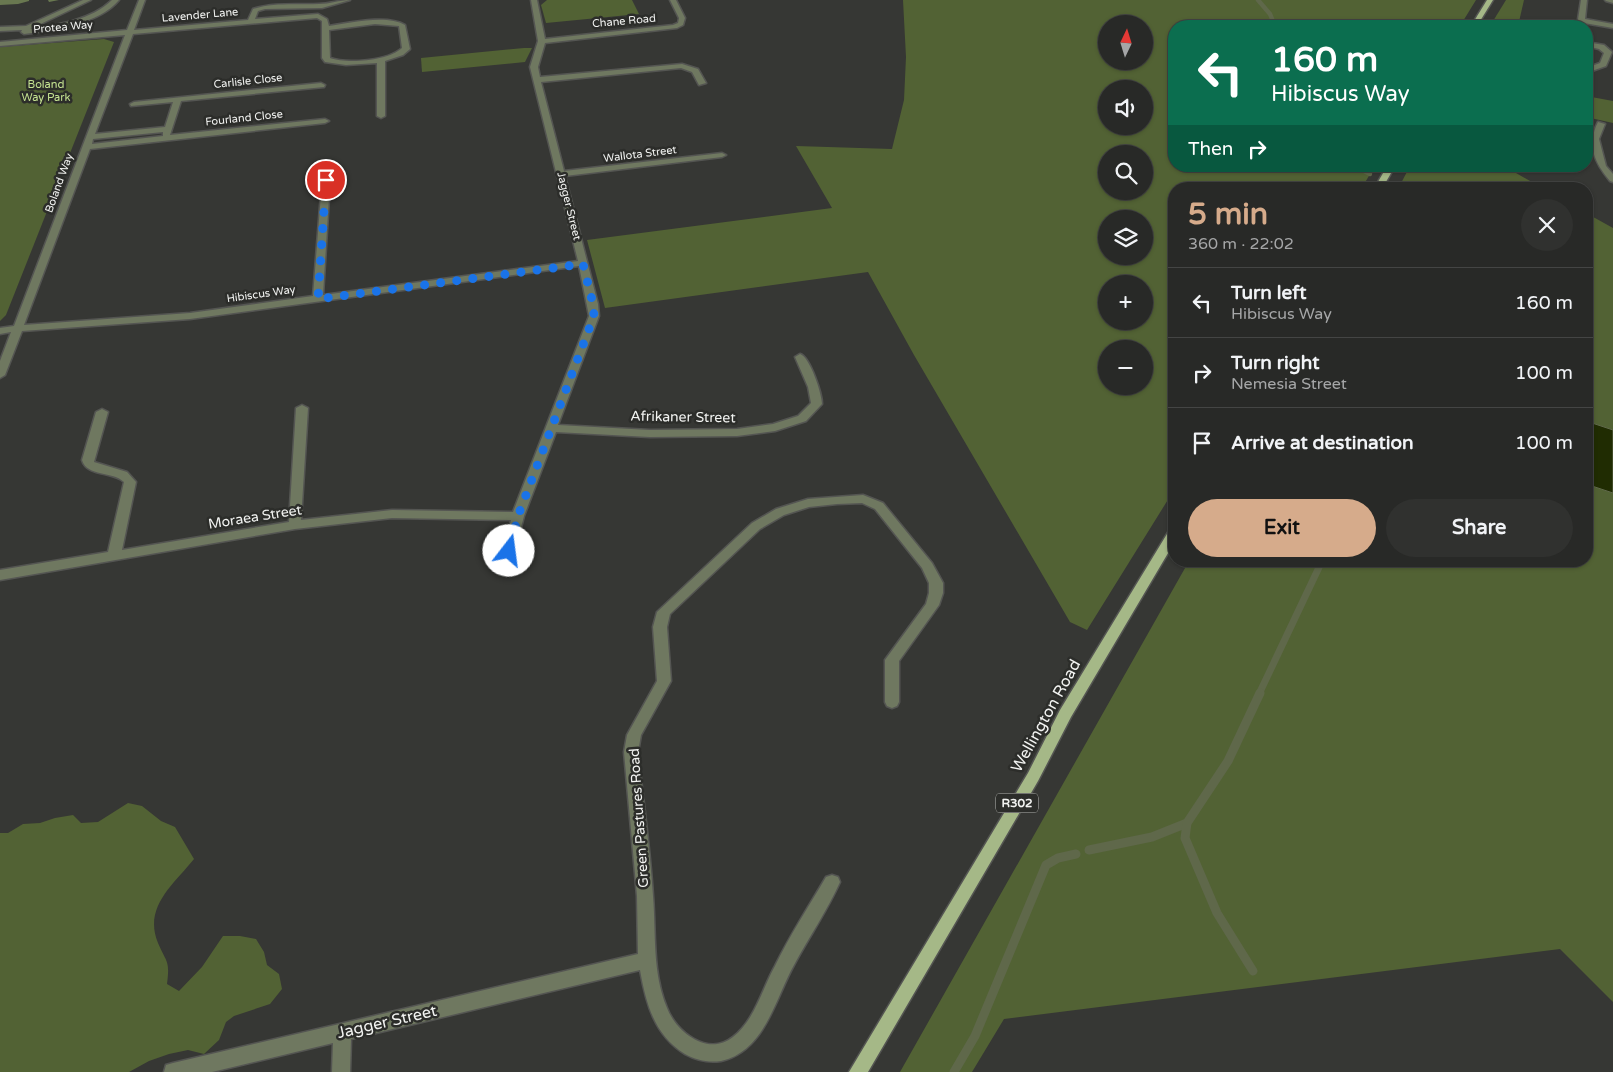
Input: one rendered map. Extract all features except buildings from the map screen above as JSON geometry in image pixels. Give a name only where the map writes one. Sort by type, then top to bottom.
[{"type":"main road","points":[[1478,20],[1490,0]]},
{"type":"main road","name":"Wellington Road","points":[[858,1072],[1033,777],[1066,714],[1168,542]]},
{"type":"street","points":[[18,43],[26,30],[88,0]]},
{"type":"street","points":[[0,29],[26,30],[67,26],[109,7],[116,0]]},
{"type":"street","name":"Boland Way","points":[[0,375],[142,0]]},
{"type":"street","points":[[251,21],[255,10],[264,7],[322,6],[347,0]]},
{"type":"street","name":"Jagger Street","points":[[509,551],[518,516],[594,316],[593,304],[534,67],[542,40],[534,0]]},
{"type":"street","name":"Chane Road","points":[[542,40],[675,27],[681,24],[682,18],[673,0]]},
{"type":"street","points":[[1581,20],[1584,0]]},
{"type":"street","points":[[1608,0],[1613,1]]},
{"type":"street","name":"Lavender Lane","points":[[129,33],[302,16],[322,18],[325,20],[326,28]]},
{"type":"street","points":[[385,23],[402,25],[405,51],[398,56],[381,60],[352,62],[328,60],[326,58],[326,28],[385,23]]},
{"type":"street","points":[[1593,24],[1613,26]]},
{"type":"street","name":"Protea Way","points":[[0,44],[129,33]]},
{"type":"street","points":[[1593,45],[1601,47],[1608,52],[1606,62],[1595,67]]},
{"type":"street","points":[[381,60],[381,116]]},
{"type":"street","points":[[537,80],[682,66],[692,69],[702,83]]},
{"type":"street","name":"Carlisle Close","points":[[134,104],[321,85]]},
{"type":"street","points":[[165,138],[178,100]]},
{"type":"street","name":"Fourland Close","points":[[85,147],[325,121]]},
{"type":"street","points":[[1601,124],[1595,139],[1602,166],[1613,179]]},
{"type":"street","points":[[89,137],[168,128]]},
{"type":"street","name":"Wallota Street","points":[[560,174],[722,155]]},
{"type":"street","points":[[1600,156],[1613,160]]},
{"type":"street","points":[[318,299],[326,180]]},
{"type":"street","name":"Hibiscus Way","points":[[0,331],[18,328],[164,318],[583,264]]},
{"type":"street","name":"Afrikaner Street","points":[[551,428],[703,434],[772,429],[794,423],[809,414],[816,403],[816,394],[800,358]]},
{"type":"street","points":[[295,524],[302,408]]},
{"type":"street","points":[[102,412],[88,460],[89,464],[102,470],[125,476],[130,482],[114,556]]},
{"type":"street","name":"Green Pastures Road","points":[[832,882],[781,972],[757,1020],[742,1042],[731,1049],[718,1053],[698,1051],[680,1042],[662,1020],[654,997],[647,960],[645,896],[631,752],[634,735],[664,681],[660,627],[664,612],[756,526],[780,512],[808,504],[863,499],[878,506],[927,566],[936,583],[936,593],[932,605],[892,660],[890,670],[892,702]]},
{"type":"street","name":"Moraea Street","points":[[0,575],[295,524],[392,514],[518,516]]},
{"type":"street","name":"Jagger Street","points":[[173,1072],[647,960]]},
{"type":"street","points":[[341,1072],[342,1032]]},
{"type":"green space","points":[[547,0],[632,0],[639,14],[546,23],[541,5]]},
{"type":"green space","points":[[903,0],[1476,0],[1464,20],[1168,20],[1168,172],[1371,172],[1365,182],[1168,182],[1168,500],[1087,630],[1070,622],[914,355],[868,272],[605,308],[587,240],[832,208],[796,146],[892,149],[904,100],[906,57]]},
{"type":"green space","points":[[1506,0],[1524,0],[1519,20],[1494,20]]},
{"type":"green space","name":"Boland Way Park","points":[[104,39],[114,42],[6,315],[0,321],[0,47]]},
{"type":"green space","points":[[532,48],[525,62],[422,72],[421,58]]},
{"type":"green space","points":[[1593,97],[1613,101],[1613,123],[1593,119]]},
{"type":"green space","points":[[1407,172],[1515,172],[1532,182],[1402,182]]},
{"type":"green space","points":[[1593,217],[1613,228],[1613,1002],[1560,949],[1004,1019],[972,1072],[900,1072],[1186,567],[1593,567]]},
{"type":"green space","points":[[128,803],[142,806],[161,821],[175,827],[194,859],[163,897],[154,918],[154,930],[168,966],[167,984],[179,991],[202,967],[223,936],[240,936],[256,939],[264,952],[267,965],[279,974],[282,989],[270,1004],[234,1016],[226,1022],[219,1040],[204,1054],[188,1050],[169,1054],[149,1061],[129,1072],[0,1072],[0,833],[8,833],[23,824],[40,823],[73,815],[81,823],[98,822]]},
{"type":"shaded area","points":[[1593,423],[1613,430],[1613,493],[1593,486]]},
{"type":"waterway","points":[[1258,0],[1272,20]]},
{"type":"waterway","points":[[1366,172],[1370,174]]},
{"type":"waterway","points":[[1259,694],[1319,567]]},
{"type":"waterway","points":[[1187,823],[1228,761],[1260,693]]},
{"type":"waterway","points":[[1089,850],[1152,837],[1187,823]]},
{"type":"waterway","points":[[1187,823],[1185,838],[1217,913],[1253,971]]},
{"type":"waterway","points":[[954,1072],[975,1036],[1046,865],[1058,858],[1076,854]]},
{"type":"route","points":[[326,180],[318,299],[583,264],[593,304],[594,316],[518,516],[509,551]]}]
